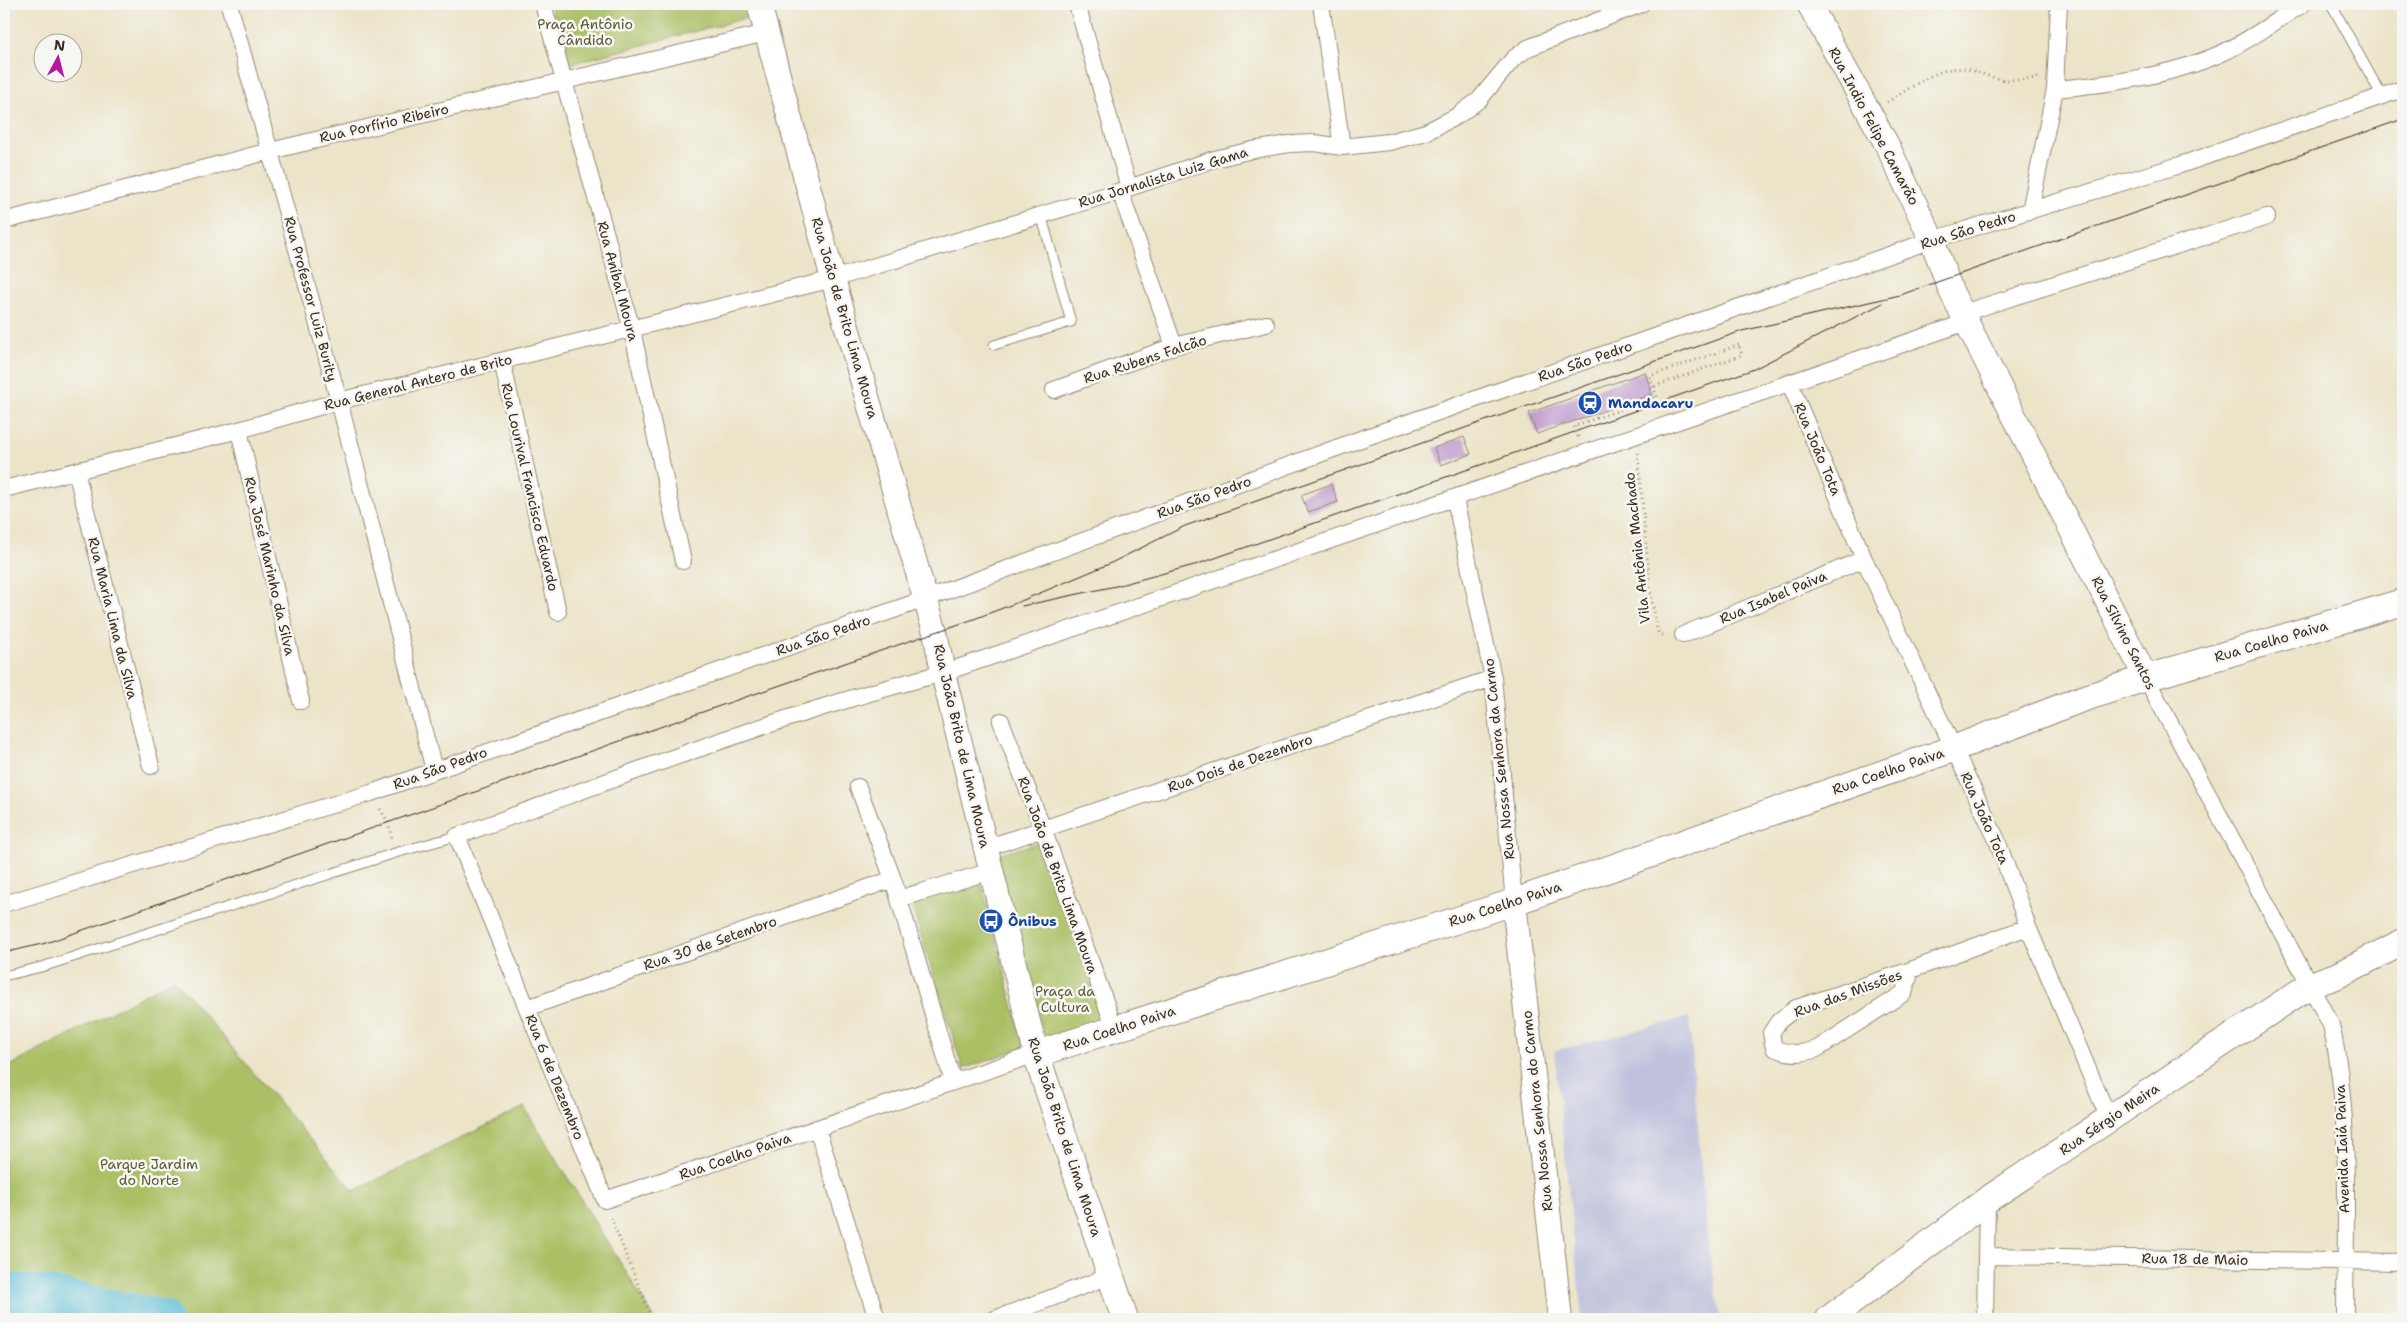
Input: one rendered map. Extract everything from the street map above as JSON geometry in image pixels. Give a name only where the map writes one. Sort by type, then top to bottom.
[{"type":"main road","name":"Rua Coelho Paiva","points":[[1036,1054],[1514,902],[1953,749],[2079,700],[2146,678],[2403,602]]},
{"type":"main road","name":"Rua Sérgio Meira","points":[[1829,1319],[1987,1200],[2310,985],[2336,976],[2403,942]]},
{"type":"main road","name":"Rua João Brito de Lima Moura","points":[[1036,1054],[1125,1319]]},
{"type":"street","name":"Rua Professor Luiz Burity","points":[[229,4],[339,401],[434,770]]},
{"type":"street","name":"Rua Aníbal Moura","points":[[543,4],[632,330],[683,561]]},
{"type":"street","name":"Rua João de Brito Lima Moura","points":[[759,4],[833,279],[935,632]]},
{"type":"street","points":[[1077,4],[1124,189],[1174,346]]},
{"type":"street","points":[[1321,4],[1342,147]]},
{"type":"street","name":"Rua Jornalista Luiz Gama","points":[[833,279],[1124,189],[1211,160],[1252,150],[1315,143],[1342,147],[1389,142],[1426,132],[1457,116],[1479,100],[1514,59],[1528,48],[1641,4]]},
{"type":"street","name":"Rua Indio Felipe Camarão","points":[[1809,4],[1886,143],[1932,240],[1946,278]]},
{"type":"street","points":[[2030,211],[2056,82],[2059,4]]},
{"type":"street","points":[[2056,82],[2097,85],[2173,69],[2221,54],[2256,35],[2303,4]]},
{"type":"street","name":"Rua Porfírio Ribeiro","points":[[4,221],[270,151],[766,33]]},
{"type":"street","name":"Rua São Pedro","points":[[4,904],[371,793],[925,599],[1358,440],[1932,240],[2180,165],[2383,98],[2403,89]]},
{"type":"street","points":[[457,836],[726,740],[887,687],[942,673],[1455,499],[1790,384],[1965,318],[2267,217]]},
{"type":"street","name":"Rua Silvino Santos","points":[[1946,278],[2146,678],[2310,985]]},
{"type":"street","name":"Rua General Antero de Brito","points":[[4,489],[239,430],[339,401],[833,279]]},
{"type":"street","name":"Rua Rubens Falcão","points":[[1054,390],[1174,346],[1266,324]]},
{"type":"street","name":"Rua Lourival Francisco Eduardo","points":[[502,362],[558,612]]},
{"type":"street","name":"Rua João Tota","points":[[1790,384],[1864,558],[1953,749],[1973,785],[1997,840],[2028,927],[2109,1119]]},
{"type":"street","name":"Rua José Marinho da Silva","points":[[239,430],[301,701]]},
{"type":"street","name":"Rua Maria Lima da Silva","points":[[76,471],[151,766]]},
{"type":"street","name":"Rua Nossa Senhora da Carmo","points":[[1455,499],[1493,678],[1514,902]]},
{"type":"street","name":"Rua Isabel Paiva","points":[[1683,635],[1864,558]]},
{"type":"street","name":"Rua João Brito de Lima Moura","points":[[935,632],[942,673],[1036,1054]]},
{"type":"street","name":"Rua Dois de Dezembro","points":[[899,899],[988,860],[1043,829],[1493,678]]},
{"type":"street","name":"Rua João de Brito Lima Moura","points":[[1001,721],[1043,829],[1115,1029]]},
{"type":"street","points":[[858,787],[893,879],[953,1082]]},
{"type":"street","name":"Rua 6 de Dezembro","points":[[457,836],[604,1200]]},
{"type":"street","name":"Rua 30 de Setembro","points":[[527,1008],[893,879]]},
{"type":"street","name":"Rua Nossa Senhora do Carmo","points":[[1514,902],[1560,1319]]},
{"type":"street","name":"Rua das Missões","points":[[1911,970],[1904,993],[1818,1048],[1803,1053],[1788,1054],[1774,1048],[1771,1033],[1779,1021],[1796,1008],[1911,970],[2028,927]]},
{"type":"street","name":"Avenida Iaiá Paiva","points":[[2310,985],[2331,1025],[2338,1057],[2344,1153],[2345,1319]]},
{"type":"street","name":"Rua Coelho Paiva","points":[[604,1200],[1036,1054]]},
{"type":"street","points":[[817,1128],[877,1319]]},
{"type":"street","points":[[1985,1319],[1987,1200]]},
{"type":"street","name":"Rua 18 de Maio","points":[[1987,1256],[2403,1262]]},
{"type":"street","points":[[995,1319],[1110,1276]]},
{"type":"lane","points":[[2332,4],[2383,98]]},
{"type":"lane","points":[[994,345],[1071,322],[1041,214]]},
{"type":"lane","points":[[4,976],[45,966],[395,853],[457,836]]},
{"type":"path","points":[[1869,112],[1937,74],[1950,69],[1975,70],[1999,79],[2056,82]]},
{"type":"path","points":[[1578,437],[1574,426],[1657,397],[1654,390],[1652,383],[1650,376],[1739,344],[1742,355],[1659,384],[1650,388]]},
{"type":"path","name":"Vila Antônia Machado","points":[[1637,435],[1649,579],[1657,629],[1663,636],[1683,635]]},
{"type":"path","points":[[371,793],[388,822],[395,853]]},
{"type":"path","points":[[604,1200],[652,1319]]},
{"type":"shaded area","points":[[1689,1017],[1707,1237],[1721,1319],[1582,1319],[1554,1051]]},
{"type":"green space","name":"Praça Antônio Cândido","points":[[550,4],[747,4],[750,17],[566,65]]},
{"type":"green space","name":"Praça da Cultura","points":[[1042,842],[1105,1025],[1045,1040],[994,855]]},
{"type":"green space","name":"Praça da Cultura","points":[[978,870],[1024,1047],[963,1069],[907,891]]},
{"type":"green space","name":"Parque Jardim do Norte","points":[[174,979],[354,1191],[524,1107],[655,1319],[149,1319],[4,1295],[4,1069]]},
{"type":"building","name":"Mandacaru","points":[[1645,372],[1652,394],[1537,434],[1529,413]]},
{"type":"building","points":[[1464,437],[1471,454],[1441,465],[1434,448]]},
{"type":"building","points":[[1331,484],[1338,502],[1308,512],[1301,495]]},
{"type":"waterway","points":[[4,1292],[49,1296],[162,1319]]},
{"type":"tram line","points":[[4,953],[46,943],[731,702],[974,619],[1109,564],[1185,526],[1742,331],[1900,295],[2403,119]]},
{"type":"tram line","points":[[1022,606],[1116,586],[1198,564],[1754,369],[1883,303]]},
{"type":"place","name":"Mandacaru","points":[[1590,403]]},
{"type":"place","name":"Ônibus","points":[[991,921]]}]
